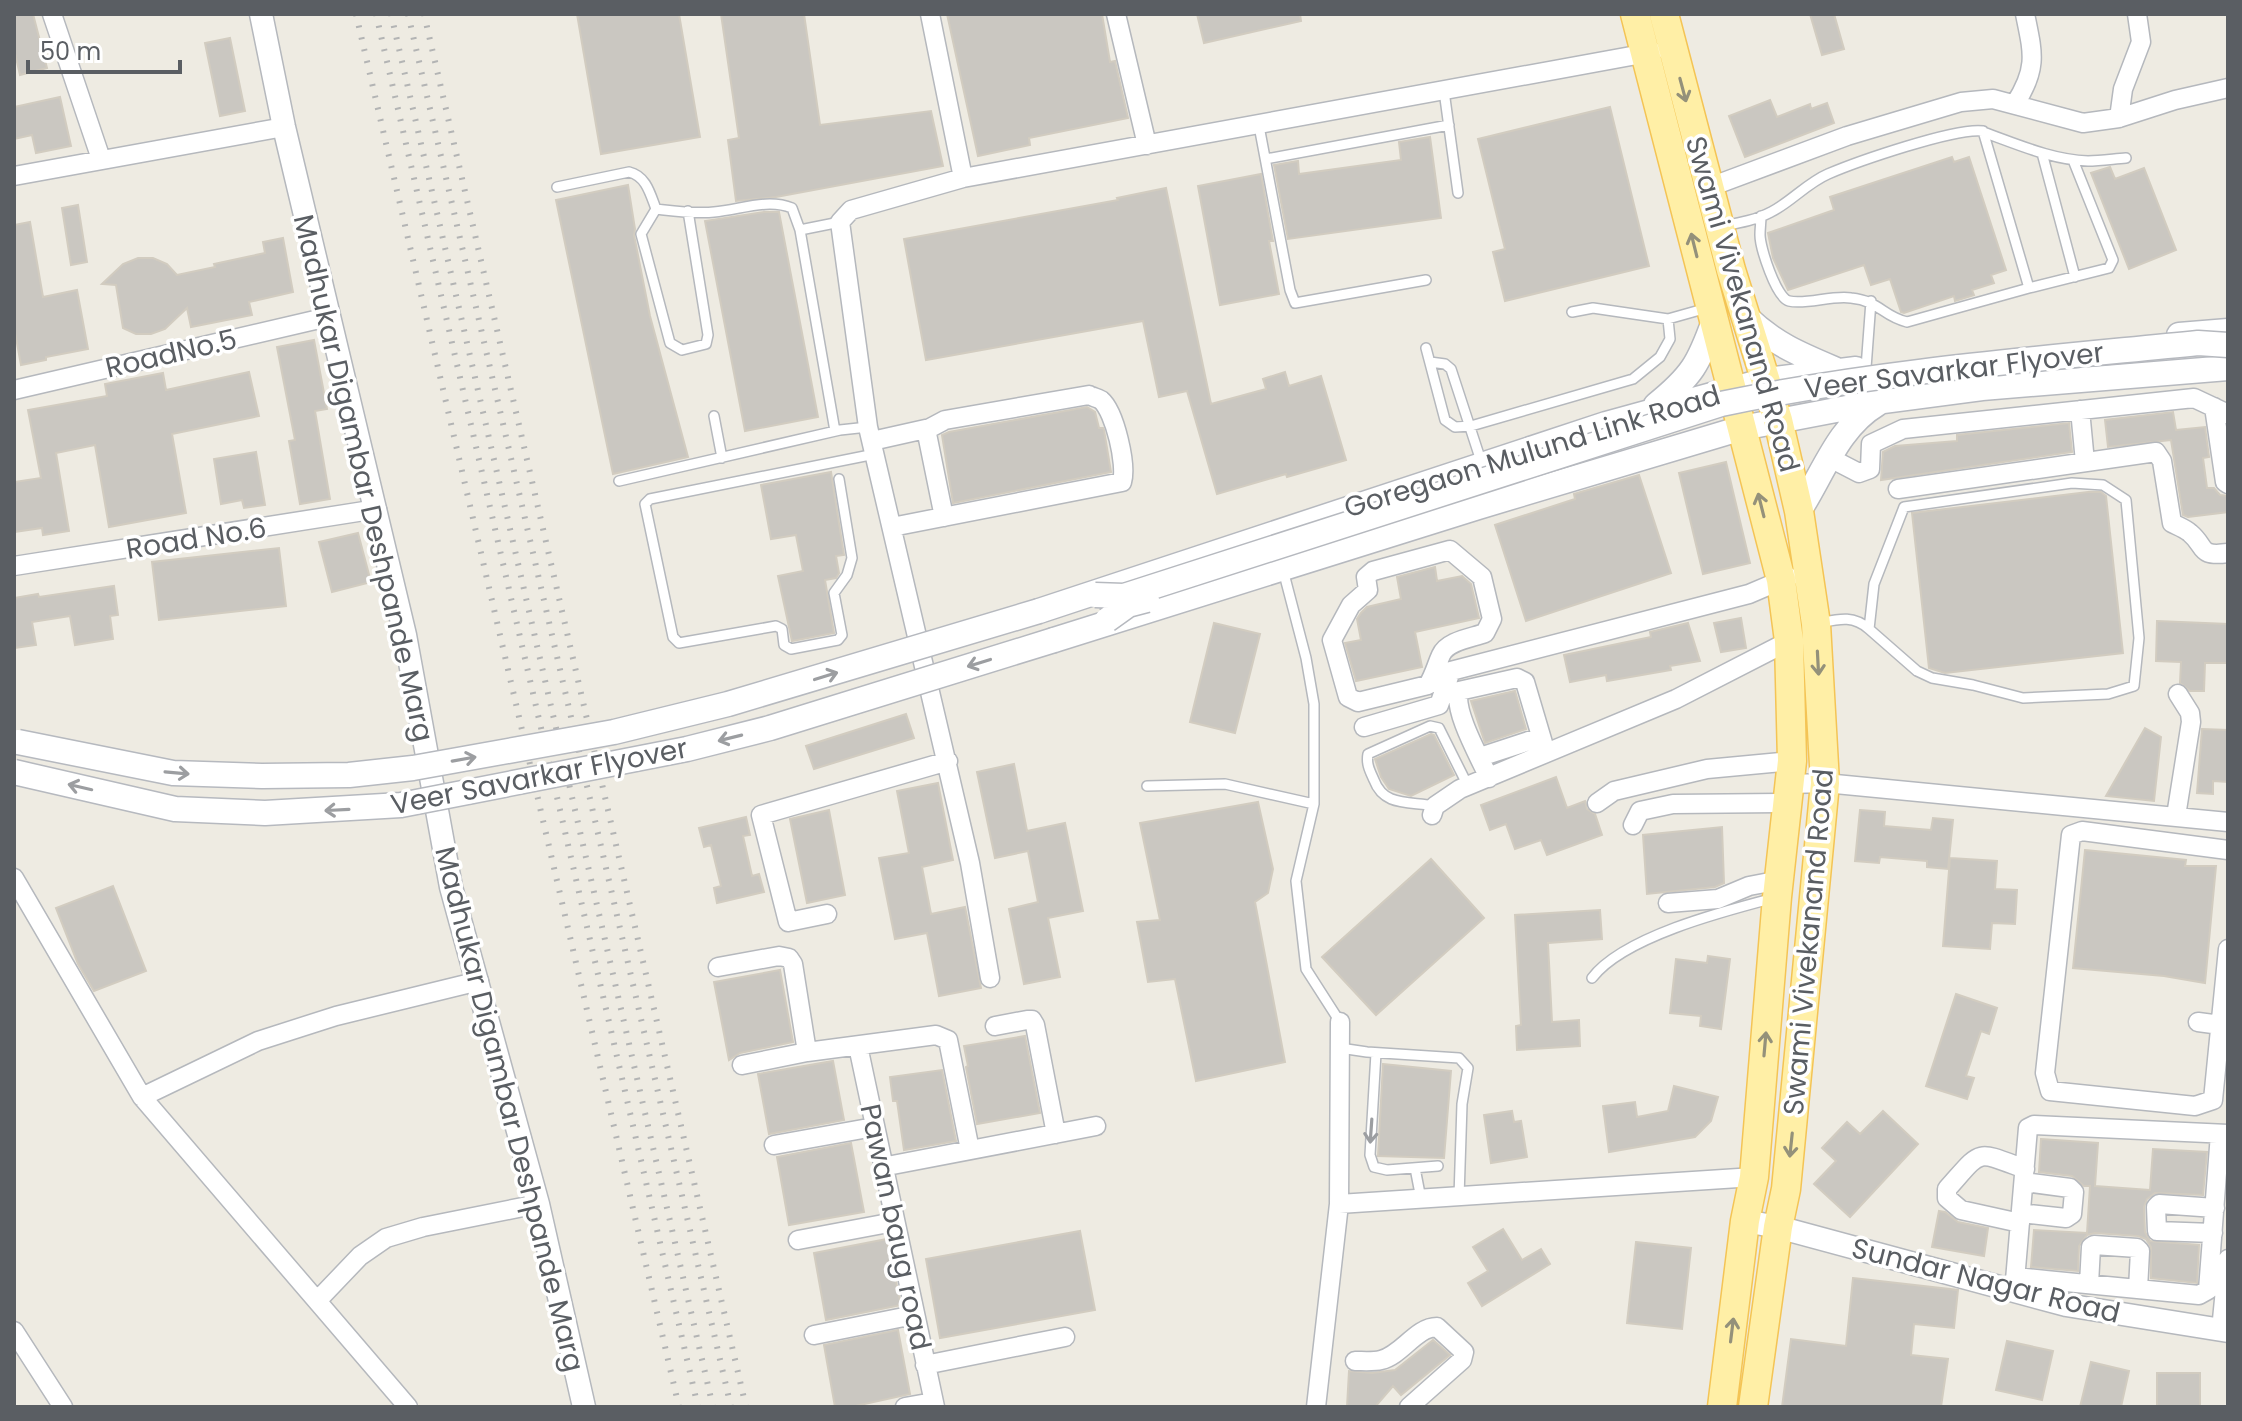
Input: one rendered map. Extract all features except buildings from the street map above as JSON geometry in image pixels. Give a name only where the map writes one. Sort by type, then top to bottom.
[{"type":"main road","name":"Swami Vivekanand Road","points":[[1635,14],[1658,51],[1710,187],[1719,227],[1778,420],[1799,511],[1816,624],[1825,783],[1786,1189],[1753,1407]]},
{"type":"main road","name":"Swami Vivekanand Road","points":[[1664,14],[1658,51],[1712,314],[1781,580],[1789,641],[1790,783],[1754,1177],[1745,1221],[1722,1407]]},
{"type":"main road","points":[[1606,424],[1654,407],[1684,382],[1701,358],[1712,314]]},
{"type":"main road","points":[[1745,316],[1784,348],[1840,371]]},
{"type":"main road","name":"Goregaon Mulund Link Road","points":[[1039,611],[1482,464],[1730,388],[1766,380],[1866,368],[2228,331]]},
{"type":"main road","name":"Veer Savarkar Flyover","points":[[1091,595],[1124,596],[1721,404],[1811,385],[1980,363],[2198,343],[2228,345]]},
{"type":"main road","name":"Veer Savarkar Flyover","points":[[1103,623],[1128,605],[1286,557],[1717,415],[1796,398],[1961,376],[2193,353],[2228,354]]},
{"type":"main road","name":"Goregaon Mulund Link Road","points":[[1054,640],[1742,428],[1883,401],[1982,388],[2228,368]]},
{"type":"main road","points":[[1799,511],[1830,458],[1861,414],[1883,401]]},
{"type":"main road","name":"Veer Savarkar Flyover","points":[[16,742],[173,773],[349,775],[413,768],[614,732],[714,708],[1039,611]]},
{"type":"main road","name":"Veer Savarkar Flyover","points":[[14,772],[175,809],[265,813],[401,805],[687,749],[770,728],[1054,640]]},
{"type":"street","points":[[52,14],[101,159]]},
{"type":"street","name":"Madhukar Digambar Deshpande Marg","points":[[261,14],[328,317],[377,509],[405,635],[451,887],[538,1204],[584,1407]]},
{"type":"street","points":[[930,14],[963,178]]},
{"type":"street","points":[[1116,14],[1147,145]]},
{"type":"street","points":[[2015,104],[2031,77],[2034,62],[2025,14]]},
{"type":"street","points":[[2119,118],[2123,89],[2141,42],[2137,14]]},
{"type":"street","points":[[990,978],[948,761],[872,441],[840,222],[851,210],[963,178],[1658,51]]},
{"type":"street","points":[[1710,187],[1847,136],[1961,102],[1993,99],[2083,123],[2119,118],[2188,96],[2228,88]]},
{"type":"street","points":[[14,176],[284,127]]},
{"type":"street","name":"RoadNo.5","points":[[14,390],[328,317]]},
{"type":"street","points":[[872,441],[926,429],[945,420],[1089,395],[1101,400],[1113,420],[1125,472],[1122,482],[892,527]]},
{"type":"street","points":[[1830,458],[1864,473],[1870,469],[1871,444],[1903,429],[2194,398],[2221,410],[2225,482],[2228,484]]},
{"type":"street","points":[[2080,410],[2085,462]]},
{"type":"street","points":[[926,429],[944,517]]},
{"type":"street","points":[[1898,489],[2156,452],[2162,461],[2172,523],[2192,534],[2200,549],[2215,555],[2228,553]]},
{"type":"street","name":"Road No.6","points":[[14,566],[377,509]]},
{"type":"street","points":[[1440,520],[1450,550],[1482,577],[1492,619],[1485,633],[1446,647],[1428,685],[1358,702],[1348,697],[1332,640],[1351,605],[1368,590],[1366,577],[1373,571],[1450,550]]},
{"type":"street","points":[[1364,727],[1439,705],[1451,671],[1749,594],[1808,569]]},
{"type":"street","points":[[1480,757],[1544,745],[1676,699],[1789,641]]},
{"type":"street","points":[[1489,778],[1456,699],[1459,691],[1517,678],[1525,682],[1544,745]]},
{"type":"street","points":[[2176,816],[2191,722],[2190,713],[2178,694]]},
{"type":"street","points":[[1434,811],[1468,786],[1489,778],[1544,745]]},
{"type":"street","points":[[827,914],[788,922],[761,815],[948,761]]},
{"type":"street","points":[[1597,803],[1614,791],[1707,769],[1790,783],[1825,783],[2228,822]]},
{"type":"street","points":[[1633,825],[1640,811],[1790,783]]},
{"type":"street","points":[[2084,808],[2085,837]]},
{"type":"street","points":[[2228,850],[2071,835],[2045,1073],[2050,1091],[2195,1106],[2213,1100],[2224,1025],[2228,949]]},
{"type":"street","points":[[14,878],[142,1097],[408,1407]]},
{"type":"street","points":[[1668,903],[1718,899],[1749,886],[1779,888]]},
{"type":"street","points":[[718,967],[779,956],[789,958],[793,964],[807,1052]]},
{"type":"street","points":[[142,1097],[258,1041],[336,1016],[479,981]]},
{"type":"street","points":[[995,1026],[1027,1020],[1032,1020],[1035,1025],[1056,1134]]},
{"type":"street","points":[[1316,1407],[1339,1204],[1340,1022]]},
{"type":"street","points":[[2198,1022],[2224,1025]]},
{"type":"street","points":[[742,1065],[807,1052],[936,1035],[948,1040],[970,1150]]},
{"type":"street","name":"Pawan baug road","points":[[858,1046],[934,1404]]},
{"type":"street","points":[[2034,1125],[2224,1134],[2208,1290],[2199,1295],[2089,1284],[2014,1285],[2024,1175],[2028,1128],[2034,1125]]},
{"type":"street","points":[[882,1167],[1096,1126]]},
{"type":"street","points":[[774,1145],[874,1127]]},
{"type":"street","points":[[1986,1154],[2024,1175],[2070,1188],[2074,1192],[2072,1214],[2066,1218],[2020,1218],[1961,1210],[1947,1198],[1947,1189],[1976,1156],[1986,1154]]},
{"type":"street","points":[[1339,1204],[1754,1177]]},
{"type":"street","points":[[317,1301],[360,1256],[386,1238],[423,1227],[538,1204]]},
{"type":"street","points":[[2213,1233],[2157,1231],[2156,1207],[2159,1204],[2215,1208]]},
{"type":"street","name":"Sundar Nagar Road","points":[[1745,1221],[2014,1285],[2066,1305],[2224,1330]]},
{"type":"street","points":[[798,1240],[894,1222]]},
{"type":"street","points":[[2089,1284],[2091,1247],[2137,1248],[2140,1251],[2138,1289]]},
{"type":"street","points":[[2224,1330],[2228,1259]]},
{"type":"street","points":[[814,1335],[914,1315]]},
{"type":"street","points":[[1355,1361],[1382,1360],[1430,1327],[1437,1327],[1464,1352],[1462,1360],[1409,1407]]},
{"type":"street","points":[[14,1331],[63,1407]]},
{"type":"street","points":[[925,1365],[1065,1337]]},
{"type":"street","points":[[905,1407],[934,1404]]},
{"type":"lane","points":[[1444,91],[1458,193]]},
{"type":"lane","points":[[1266,159],[1449,125]]},
{"type":"lane","points":[[1259,126],[1295,303],[1426,280]]},
{"type":"lane","points":[[1719,227],[1771,212],[1826,175],[1971,129],[2073,160],[2126,158]]},
{"type":"lane","points":[[1983,132],[2029,288]]},
{"type":"lane","points":[[2042,153],[2075,277]]},
{"type":"lane","points":[[1761,216],[1760,237],[1779,295],[1788,301],[1848,297],[1871,301],[1892,319],[1907,322],[2109,268],[2113,260],[2073,160]]},
{"type":"lane","points":[[557,187],[629,172],[639,174],[656,209]]},
{"type":"lane","points":[[656,209],[712,213],[763,204],[792,208],[800,230],[835,431]]},
{"type":"lane","points":[[656,209],[641,234],[670,343],[682,350],[706,344],[708,335],[688,211]]},
{"type":"lane","points":[[800,230],[840,222]]},
{"type":"lane","points":[[1866,368],[1871,301]]},
{"type":"lane","points":[[1572,312],[1593,308],[1668,319],[1712,314]]},
{"type":"lane","points":[[1426,348],[1445,420],[1455,427],[1471,426],[1633,379],[1660,357],[1670,339],[1668,319]]},
{"type":"lane","points":[[1430,362],[1445,364],[1451,369],[1482,464]]},
{"type":"lane","points":[[714,416],[722,458]]},
{"type":"lane","points":[[619,481],[835,431],[872,441]]},
{"type":"lane","points":[[839,479],[852,558],[847,575],[834,593],[842,635],[838,640],[791,649],[784,645],[782,629],[776,626],[679,643],[673,637],[645,504],[650,499],[872,441]]},
{"type":"lane","points":[[1816,624],[1847,618],[1869,629],[1917,671],[1932,678],[2023,698],[2108,694],[2134,686],[2139,638],[2126,500],[2103,485],[2072,483],[1904,507],[1874,584],[1869,629]]},
{"type":"lane","points":[[1283,570],[1306,658],[1314,704],[1314,804],[1296,881],[1306,969],[1340,1022]]},
{"type":"lane","points":[[1434,811],[1389,799],[1379,793],[1367,762],[1368,754],[1430,726],[1439,728],[1468,786]]},
{"type":"lane","points":[[1147,786],[1225,784],[1314,804]]},
{"type":"lane","points":[[1592,978],[1602,964],[1627,948],[1779,888]]},
{"type":"lane","points":[[1340,1048],[1459,1058],[1468,1068],[1462,1104],[1459,1197]]},
{"type":"lane","points":[[1376,1053],[1370,1155],[1374,1167],[1387,1170],[1438,1166]]},
{"type":"lane","points":[[1415,1168],[1421,1199]]},
{"type":"railway","points":[[356,14],[679,1407]]},
{"type":"railway","points":[[376,14],[698,1407]]},
{"type":"railway","points":[[391,14],[713,1407]]},
{"type":"railway","points":[[408,14],[731,1407]]},
{"type":"railway","points":[[424,14],[746,1407]]}]
